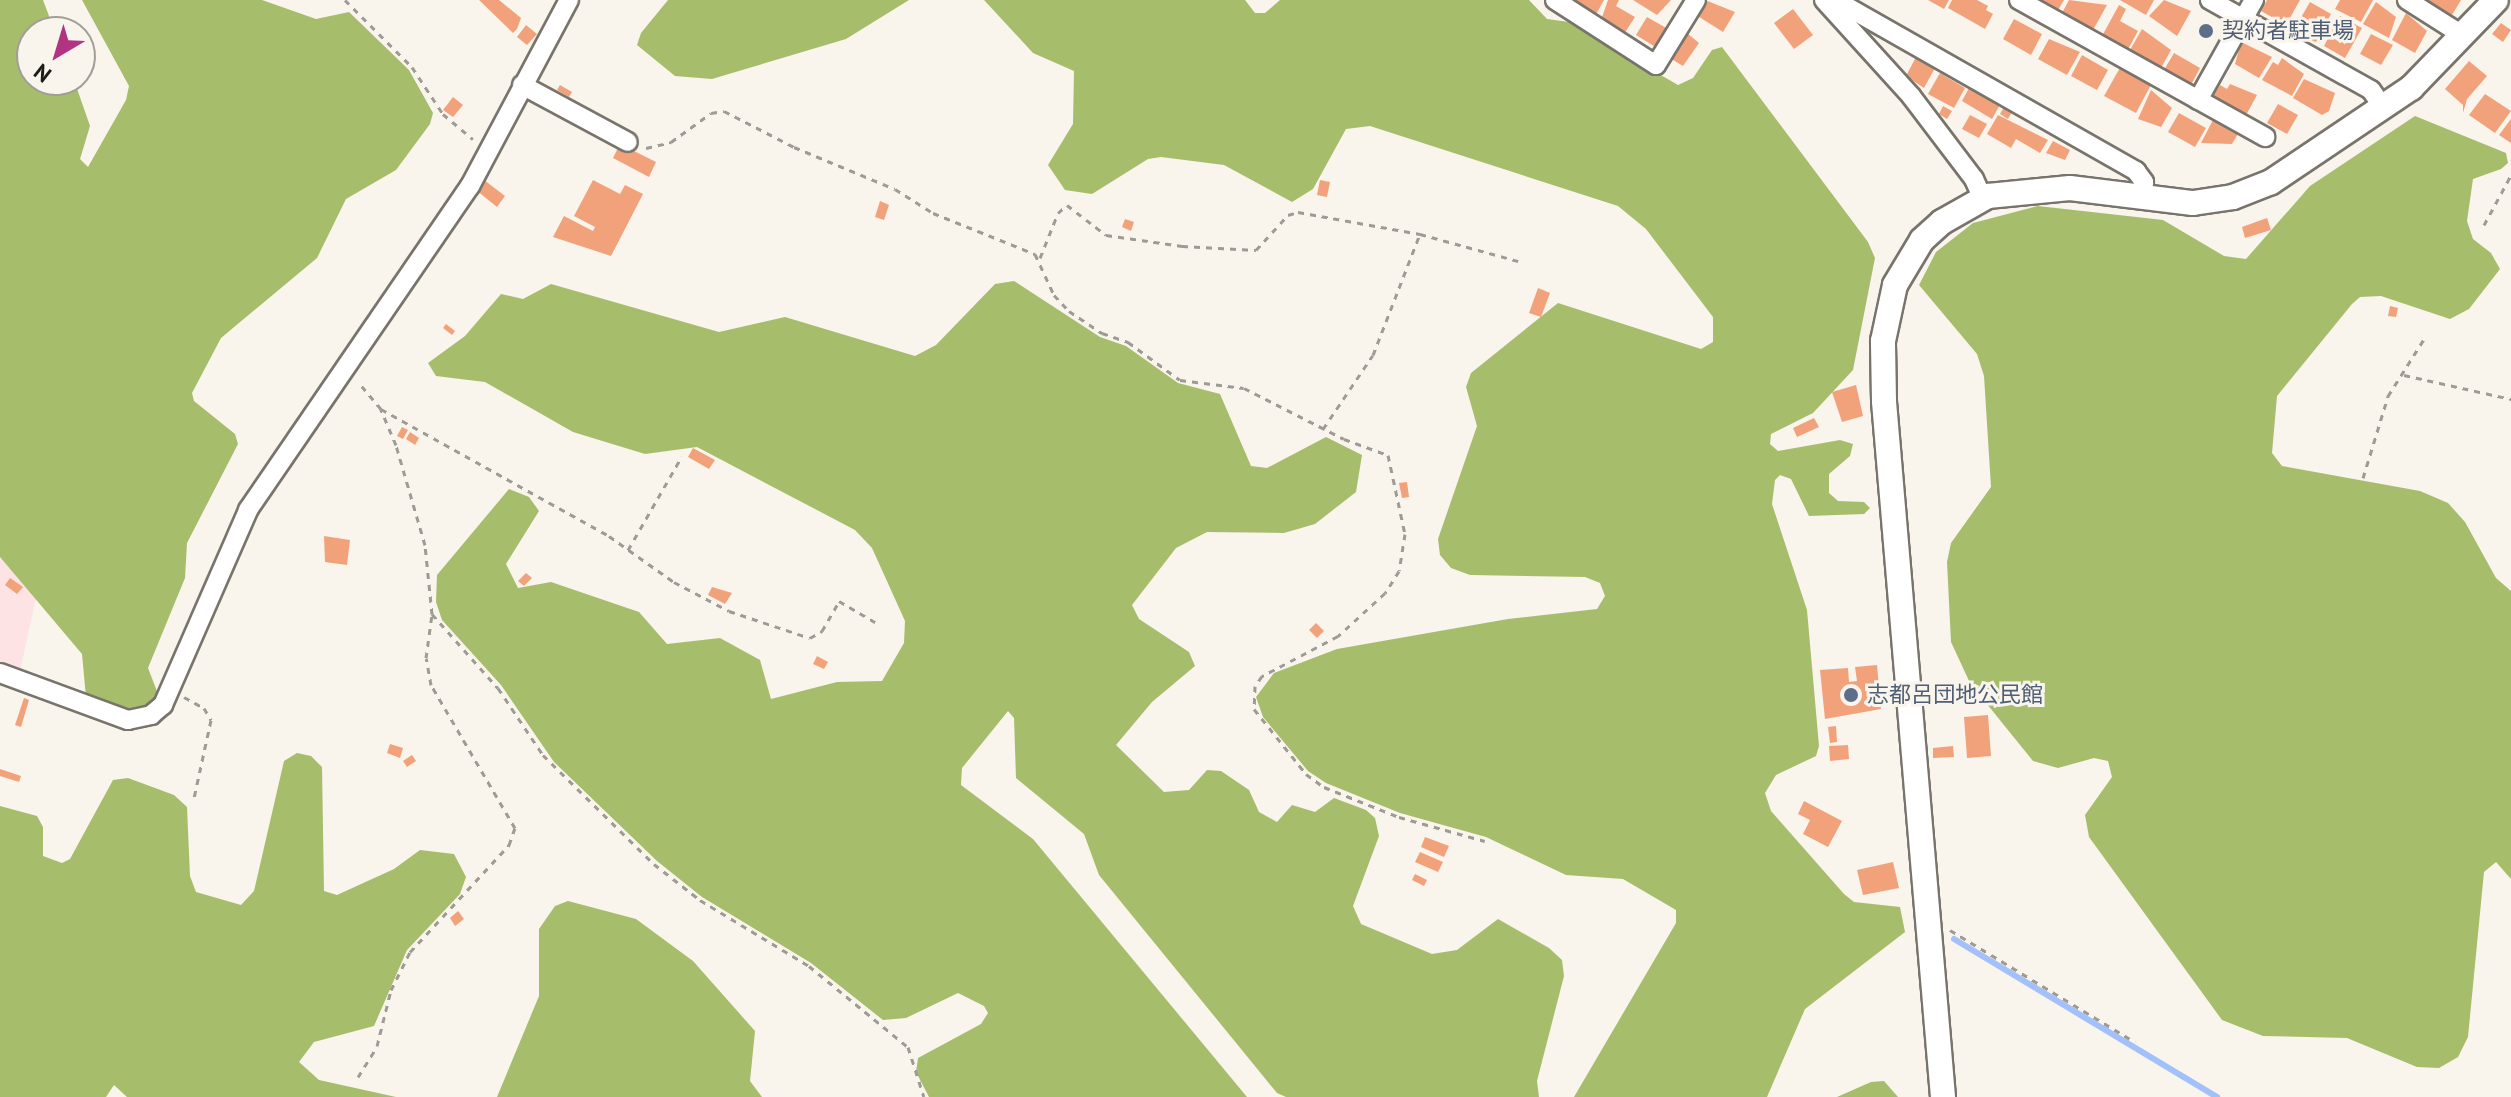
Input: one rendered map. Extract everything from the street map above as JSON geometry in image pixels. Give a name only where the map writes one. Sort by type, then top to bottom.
[{"type":"street","points":[[0,673],[128,720],[157,711],[170,689],[248,510],[489,150],[569,0]]},
{"type":"street","points":[[1555,0],[1656,65],[1696,0]]},
{"type":"street","points":[[2019,0],[2265,137]]},
{"type":"street","points":[[2210,0],[2371,90],[2383,107]]},
{"type":"street","points":[[2198,100],[2254,0]]},
{"type":"street","points":[[2407,0],[2464,36]]},
{"type":"street","points":[[1943,1097],[1884,401],[1883,341],[1887,311],[1907,262],[1942,222],[1983,199],[2013,190],[2070,188],[2193,203],[2253,190],[2383,107],[2430,72],[2496,0]]},
{"type":"street","points":[[1830,6],[1844,5],[2136,171],[2144,182],[2142,199]]},
{"type":"street","points":[[1830,6],[1911,96],[1974,179],[1983,199]]},
{"type":"street","points":[[522,85],[628,142]]},
{"type":"path","points":[[345,0],[412,67],[443,114],[489,150]]},
{"type":"path","points":[[628,142],[661,147],[711,113],[724,111],[794,147],[895,189],[933,213],[1040,258],[1061,304],[1089,325],[1128,342],[1180,380],[1244,388],[1323,429],[1383,451],[1393,461],[1405,534],[1403,560],[1385,593],[1338,636],[1262,676],[1255,686],[1254,709],[1306,774],[1324,787],[1399,817],[1485,841]]},
{"type":"path","points":[[2484,225],[2511,175]]},
{"type":"path","points":[[1040,258],[1058,213],[1067,205],[1106,235],[1243,252],[1262,247],[1284,219],[1298,212],[1420,234],[1518,261]]},
{"type":"path","points":[[1323,429],[1373,355],[1420,234]]},
{"type":"path","points":[[2363,478],[2388,396],[2424,339]]},
{"type":"path","points":[[348,362],[381,409],[425,545],[432,614],[426,658],[431,685],[513,820],[514,837],[410,952],[391,990],[377,1046],[358,1077]]},
{"type":"path","points":[[2404,375],[2511,399]]},
{"type":"path","points":[[381,409],[628,550],[708,601],[804,637],[817,636],[839,601],[875,622]]},
{"type":"path","points":[[628,550],[682,456]]},
{"type":"path","points":[[432,614],[498,688],[543,755],[654,864],[700,900],[809,966],[908,1047],[924,1097]]},
{"type":"path","points":[[170,689],[204,708],[211,720],[194,798]]},
{"type":"path","points":[[1929,931],[1949,929],[2135,1042]]},
{"type":"shaded area","points":[[0,557],[36,598],[20,671],[0,667]]},
{"type":"green space","points":[[0,0],[43,0],[49,16],[16,16],[16,96],[80,96],[90,126],[80,159],[88,167],[126,100],[129,86],[96,26],[96,16],[91,16],[82,0],[262,0],[316,19],[349,12],[409,70],[433,113],[430,124],[396,170],[346,199],[317,258],[221,338],[192,393],[194,401],[235,434],[238,444],[187,543],[185,578],[148,668],[160,699],[135,714],[86,697],[82,654],[0,557]]},
{"type":"green space","points":[[668,0],[909,0],[846,39],[712,79],[675,76],[637,45],[641,33]]},
{"type":"green space","points":[[984,0],[1245,0],[1255,13],[1265,13],[1280,0],[1529,0],[1547,19],[1569,22],[1678,85],[1693,78],[1712,50],[1722,47],[1868,242],[1875,258],[1853,370],[1813,413],[1771,434],[1770,444],[1778,451],[1840,440],[1853,444],[1850,456],[1829,474],[1829,493],[1838,501],[1864,502],[1870,508],[1864,514],[1809,516],[1791,479],[1780,475],[1775,480],[1772,504],[1807,610],[1819,746],[1816,756],[1776,775],[1765,793],[1771,811],[1844,894],[1854,902],[1900,907],[1905,932],[1805,1009],[1767,1097],[1574,1097],[1676,923],[1676,910],[1623,879],[1566,875],[1486,837],[1400,813],[1326,783],[1308,771],[1263,717],[1256,697],[1274,673],[1337,649],[1508,619],[1597,609],[1605,596],[1600,583],[1585,577],[1470,575],[1451,568],[1440,555],[1438,539],[1477,426],[1466,387],[1471,373],[1558,303],[1701,349],[1713,342],[1713,317],[1646,229],[1618,206],[1370,126],[1346,129],[1313,189],[1292,202],[1224,165],[1161,157],[1148,159],[1092,194],[1065,190],[1048,165],[1073,124],[1074,71],[1033,53]]},
{"type":"green space","points":[[2415,116],[2506,153],[2508,163],[2501,169],[2473,179],[2467,221],[2473,239],[2491,253],[2500,269],[2469,309],[2450,319],[2381,296],[2360,297],[2277,396],[2272,453],[2282,466],[2420,491],[2448,503],[2465,522],[2496,578],[2511,591],[2511,879],[2496,862],[2484,872],[2468,1037],[2458,1057],[2439,1068],[2417,1067],[2347,1038],[2263,1036],[2222,1020],[2089,837],[2085,815],[2112,777],[2108,761],[2094,758],[2058,768],[2033,761],[1970,683],[1951,642],[1947,562],[1951,543],[1991,487],[1984,376],[1977,354],[1919,285],[1936,252],[1973,223],[2038,206],[2163,220],[2224,256],[2246,259],[2310,186]]},
{"type":"green space","points":[[1014,281],[1100,337],[1126,346],[1178,383],[1220,394],[1251,466],[1267,468],[1326,437],[1362,455],[1356,492],[1315,524],[1284,533],[1207,532],[1176,548],[1132,605],[1139,619],[1189,652],[1195,666],[1152,702],[1116,745],[1164,792],[1189,790],[1207,770],[1221,771],[1249,790],[1259,812],[1277,822],[1292,805],[1315,812],[1334,798],[1366,810],[1375,818],[1379,836],[1353,906],[1361,924],[1432,954],[1457,950],[1498,919],[1549,948],[1562,960],[1564,976],[1537,1081],[1539,1097],[1286,1097],[1277,1093],[1099,875],[1084,834],[1016,778],[1014,718],[1008,711],[962,768],[961,785],[1033,839],[1247,1097],[929,1097],[916,1072],[918,1058],[981,1024],[988,1013],[984,1006],[958,993],[906,1018],[883,1020],[811,963],[702,897],[657,861],[554,762],[501,685],[442,620],[436,602],[437,575],[509,489],[529,497],[539,511],[506,564],[518,588],[551,582],[639,612],[667,644],[720,638],[760,660],[771,699],[837,682],[882,681],[904,643],[905,621],[872,548],[855,530],[697,447],[645,454],[573,432],[485,382],[436,376],[428,363],[465,336],[501,294],[523,299],[551,284],[719,332],[785,317],[915,356],[936,345],[995,284]]},
{"type":"green space","points":[[297,753],[311,756],[322,767],[324,891],[337,895],[394,869],[420,850],[454,854],[466,877],[460,894],[407,950],[374,1026],[314,1042],[299,1062],[319,1080],[396,1097],[127,1097],[114,1085],[106,1097],[0,1097],[0,806],[37,816],[43,827],[43,856],[62,863],[70,859],[113,780],[128,778],[174,795],[187,807],[190,876],[196,892],[241,905],[254,891],[284,761]]},
{"type":"green space","points":[[568,901],[636,919],[693,961],[755,1031],[750,1081],[762,1097],[497,1097],[539,996],[539,929],[555,906]]},
{"type":"green space","points":[[1884,1081],[1898,1097],[1837,1097],[1871,1082]]},
{"type":"building","points":[[479,0],[499,0],[521,18],[517,29],[513,33]]},
{"type":"building","points":[[1569,0],[1604,0],[1594,18]]},
{"type":"building","points":[[1608,0],[1619,0],[1616,6],[1635,17],[1624,34],[1600,23]]},
{"type":"building","points":[[1633,0],[1671,0],[1657,15]]},
{"type":"building","points":[[1705,0],[1735,12],[1723,32],[1696,15]]},
{"type":"building","points":[[1928,0],[1949,0],[1944,9]]},
{"type":"building","points":[[1952,0],[1977,0],[1988,6],[1986,10],[1993,14],[1985,29],[1948,8]]},
{"type":"building","points":[[2036,0],[2064,0],[2057,12]]},
{"type":"building","points":[[2069,0],[2107,5],[2093,30],[2062,13]]},
{"type":"building","points":[[2120,0],[2154,0],[2146,15]]},
{"type":"building","points":[[2164,0],[2191,11],[2177,36],[2149,16]]},
{"type":"building","points":[[2267,0],[2300,0],[2286,25],[2261,11]]},
{"type":"building","points":[[2340,0],[2373,0],[2361,22],[2335,9]]},
{"type":"building","points":[[2426,0],[2461,0],[2452,15]]},
{"type":"building","points":[[2310,2],[2331,14],[2316,42],[2292,33]]},
{"type":"building","points":[[2376,2],[2396,17],[2389,38],[2363,24]]},
{"type":"building","points":[[2119,5],[2126,9],[2120,21],[2138,31],[2126,53],[2102,36]]},
{"type":"building","points":[[1793,9],[1813,35],[1794,49],[1774,23]]},
{"type":"building","points":[[2406,13],[2427,31],[2415,53],[2392,40]]},
{"type":"building","points":[[2340,16],[2362,28],[2345,58],[2324,46]]},
{"type":"building","points":[[1647,17],[1668,29],[1657,48],[1636,35]]},
{"type":"building","points":[[2014,19],[2042,34],[2031,55],[2003,39]]},
{"type":"building","points":[[2501,23],[2511,30],[2503,42],[2492,34]]},
{"type":"building","points":[[526,25],[537,34],[527,45],[517,37]]},
{"type":"building","points":[[2142,29],[2171,50],[2161,68],[2130,50]]},
{"type":"building","points":[[1687,33],[1699,43],[1683,66],[1670,58]]},
{"type":"building","points":[[2371,34],[2393,45],[2381,65],[2360,54]]},
{"type":"building","points":[[2049,39],[2080,52],[2067,75],[2038,59]]},
{"type":"building","points":[[2241,42],[2272,57],[2259,78],[2235,64]]},
{"type":"building","points":[[2174,53],[2200,68],[2191,85],[2164,70]]},
{"type":"building","points":[[2082,55],[2108,70],[2097,90],[2071,76]]},
{"type":"building","points":[[1916,57],[1935,68],[1924,88],[1906,76]]},
{"type":"building","points":[[2282,58],[2304,74],[2292,96],[2262,80],[2273,62],[2278,65]]},
{"type":"building","points":[[2469,61],[2487,76],[2467,99],[2463,113],[2463,105],[2445,89]]},
{"type":"building","points":[[2121,66],[2152,83],[2136,113],[2104,96]]},
{"type":"building","points":[[1940,73],[1965,88],[1954,108],[1928,94]]},
{"type":"building","points":[[2304,79],[2335,93],[2329,111],[2322,115],[2293,98]]},
{"type":"building","points":[[2230,84],[2257,95],[2245,117],[2212,98],[2220,85],[2227,89]]},
{"type":"building","points":[[560,85],[572,92],[569,97],[557,90]]},
{"type":"building","points":[[1970,86],[2001,103],[1992,119],[1962,101]]},
{"type":"building","points":[[2151,90],[2172,108],[2161,127],[2138,119]]},
{"type":"building","points":[[2485,94],[2511,111],[2495,133],[2469,115]]},
{"type":"building","points":[[453,97],[463,105],[453,117],[443,110]]},
{"type":"building","points":[[2278,104],[2298,115],[2287,134],[2267,123]]},
{"type":"building","points":[[2005,105],[2013,110],[2008,119],[2000,114]]},
{"type":"building","points":[[1943,106],[1952,111],[1947,119],[1939,114]]},
{"type":"building","points":[[2179,113],[2206,128],[2195,147],[2168,132]]},
{"type":"building","points":[[1970,115],[1987,124],[1979,138],[1962,129]]},
{"type":"building","points":[[1998,115],[2048,140],[2040,153],[2016,139],[2011,148],[1987,134]]},
{"type":"building","points":[[2214,118],[2239,132],[2232,144],[2201,143]]},
{"type":"building","points":[[2511,119],[2511,143],[2499,135]]},
{"type":"building","points":[[2053,141],[2070,150],[2065,160],[2046,153]]},
{"type":"building","points":[[620,144],[656,162],[649,177],[613,158]]},
{"type":"building","points":[[484,180],[505,196],[497,207],[476,190]]},
{"type":"building","points":[[593,180],[620,194],[625,185],[643,194],[611,256],[553,237],[564,216],[593,231],[595,227],[574,216]]},
{"type":"building","points":[[1320,180],[1330,182],[1327,197],[1317,195]]},
{"type":"building","points":[[880,201],[889,205],[884,220],[875,217]]},
{"type":"building","points":[[2267,218],[2271,230],[2245,238],[2242,227]]},
{"type":"building","points":[[1125,219],[1134,222],[1131,231],[1122,227]]},
{"type":"building","points":[[1538,288],[1550,293],[1541,317],[1529,313]]},
{"type":"building","points":[[2390,306],[2398,308],[2396,317],[2388,316]]},
{"type":"building","points":[[446,324],[455,331],[452,335],[443,328]]},
{"type":"building","points":[[1856,385],[1863,416],[1842,422],[1832,392]]},
{"type":"building","points":[[1814,418],[1819,427],[1797,437],[1793,428]]},
{"type":"building","points":[[402,427],[408,430],[403,439],[397,436]]},
{"type":"building","points":[[410,432],[419,438],[415,445],[406,439]]},
{"type":"building","points":[[693,448],[715,460],[709,469],[688,457]]},
{"type":"building","points":[[1407,482],[1409,497],[1402,498],[1399,483]]},
{"type":"building","points":[[324,536],[350,540],[347,565],[325,562]]},
{"type":"building","points":[[526,573],[532,578],[524,586],[518,581]]},
{"type":"building","points":[[10,578],[23,587],[17,594],[5,585]]},
{"type":"building","points":[[712,587],[732,593],[725,604],[708,595]]},
{"type":"building","points":[[1316,623],[1324,631],[1317,638],[1309,630]]},
{"type":"building","points":[[817,656],[828,662],[824,669],[813,664]]},
{"type":"building","name":"志都呂団地公民館","points":[[1877,665],[1881,709],[1825,719],[1820,670],[1848,668],[1849,682],[1857,681],[1855,667]]},
{"type":"building","points":[[24,698],[29,700],[21,727],[15,725]]},
{"type":"building","points":[[1988,715],[1991,756],[1967,758],[1964,717]]},
{"type":"building","points":[[1836,726],[1837,742],[1830,743],[1828,727]]},
{"type":"building","points":[[390,744],[403,748],[400,758],[387,753]]},
{"type":"building","points":[[1848,745],[1849,759],[1830,761],[1829,746]]},
{"type":"building","points":[[1953,746],[1954,757],[1933,758],[1933,748]]},
{"type":"building","points":[[412,755],[416,761],[407,767],[403,761]]},
{"type":"building","points":[[0,769],[21,776],[19,782],[0,776]]},
{"type":"building","points":[[1804,801],[1842,821],[1828,847],[1803,834],[1810,820],[1798,814]]},
{"type":"building","points":[[1425,837],[1449,846],[1444,857],[1421,847]]},
{"type":"building","points":[[1420,852],[1443,862],[1438,872],[1415,862]]},
{"type":"building","points":[[1893,862],[1899,888],[1863,895],[1857,870]]},
{"type":"building","points":[[1415,874],[1427,880],[1424,886],[1412,880]]},
{"type":"building","points":[[458,911],[464,919],[455,926],[450,918]]},
{"type":"waterway","points":[[1954,939],[2217,1097]]},
{"type":"place","name":"契約者駐車場","points":[[2206,31]]},
{"type":"place","name":"志都呂団地公民館","points":[[1851,695]]}]
